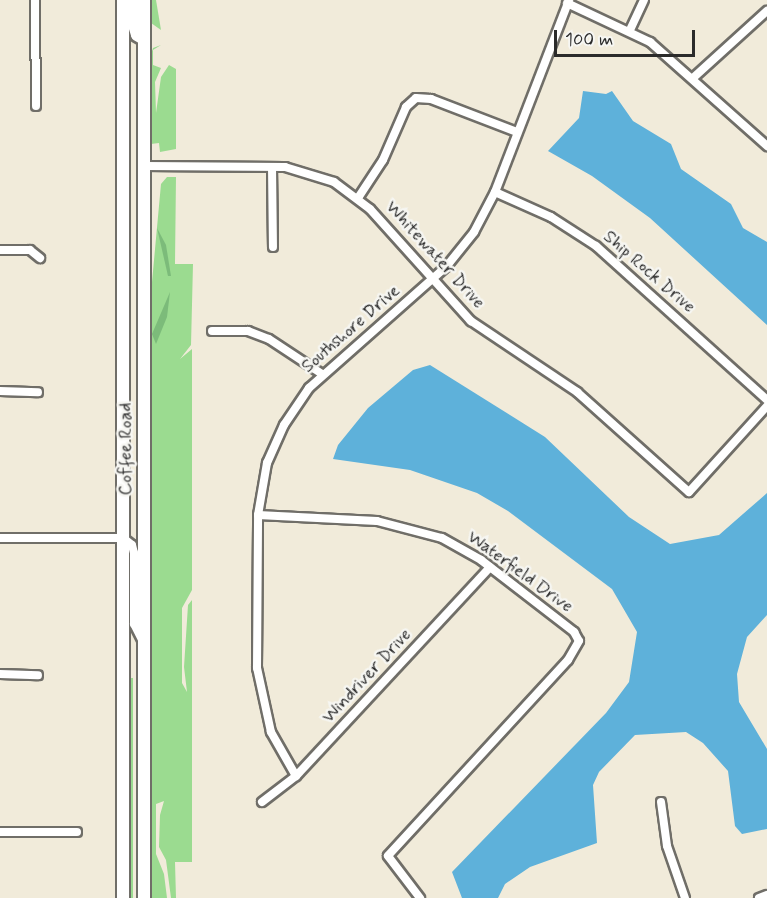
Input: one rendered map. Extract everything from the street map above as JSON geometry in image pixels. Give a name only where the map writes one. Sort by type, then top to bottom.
[{"type":"main road","name":"Coffee Road","points":[[123,0],[125,896]]},
{"type":"main road","points":[[133,0],[134,25],[137,35],[144,39]]},
{"type":"main road","name":"Coffee Road","points":[[144,0],[144,898]]},
{"type":"street","points":[[35,0],[36,106]]},
{"type":"street","points":[[630,30],[644,0]]},
{"type":"street","points":[[568,2],[630,30],[693,78],[767,146]]},
{"type":"street","name":"Southshore Drive","points":[[296,776],[271,732],[260,690],[258,515],[274,445],[296,406],[322,374],[432,279],[474,232],[495,192],[568,2]]},
{"type":"street","points":[[693,78],[767,11]]},
{"type":"street","points":[[358,198],[383,160],[406,107],[416,98],[430,99],[518,132]]},
{"type":"street","name":"Whitewater Drive","points":[[145,166],[272,167],[319,175],[358,198],[471,321],[586,399],[689,492],[767,406]]},
{"type":"street","points":[[272,167],[273,247]]},
{"type":"street","name":"Ship Rock Drive","points":[[495,192],[551,216],[596,246],[767,400]]},
{"type":"street","points":[[0,250],[30,250],[40,258]]},
{"type":"street","points":[[212,331],[248,331],[269,339],[322,374]]},
{"type":"street","points":[[0,392],[38,392]]},
{"type":"street","name":"Waterfield Drive","points":[[258,515],[399,525],[442,538],[490,567],[574,632],[579,641],[568,660],[388,856],[420,898]]},
{"type":"street","points":[[0,538],[123,538],[132,544],[134,624],[144,645]]},
{"type":"street","name":"Windriver Drive","points":[[262,802],[296,776],[490,567]]},
{"type":"street","points":[[0,674],[38,675]]},
{"type":"street","points":[[662,802],[667,846],[685,898]]},
{"type":"street","points":[[0,832],[77,832]]},
{"type":"street","points":[[759,898],[767,895]]},
{"type":"green space","points":[[152,0],[156,0],[161,30],[151,23]]},
{"type":"green space","points":[[161,45],[153,50],[153,65],[161,68],[155,82],[156,113],[161,77],[169,65],[176,69],[176,149],[160,152],[159,143],[151,144],[151,54],[153,48]]},
{"type":"green space","points":[[167,177],[176,177],[175,264],[193,264],[191,345],[180,359],[192,349],[192,590],[182,608],[182,683],[187,692],[184,667],[188,605],[192,600],[192,862],[175,862],[176,898],[171,898],[166,860],[159,847],[160,815],[164,801],[156,804],[156,854],[164,874],[167,898],[152,898],[152,282],[161,184]]},
{"type":"green space","points":[[157,228],[166,245],[171,276],[168,276]]},
{"type":"green space","points":[[170,292],[167,317],[156,344],[152,334]]},
{"type":"green space","points":[[130,678],[133,678],[133,898],[130,898]]},
{"type":"water","points":[[583,91],[606,94],[612,91],[633,121],[671,144],[681,169],[731,204],[743,228],[767,242],[767,325],[650,218],[592,176],[548,151],[579,118]]},
{"type":"water","points":[[430,365],[545,437],[629,517],[670,544],[719,535],[767,493],[767,615],[747,637],[737,674],[739,702],[767,749],[767,829],[742,834],[735,826],[728,771],[703,743],[686,732],[635,735],[599,772],[593,785],[597,843],[530,867],[505,884],[498,898],[462,898],[452,872],[606,713],[629,682],[637,632],[612,589],[508,511],[477,493],[410,470],[333,459],[338,445],[368,408],[413,370]]}]
